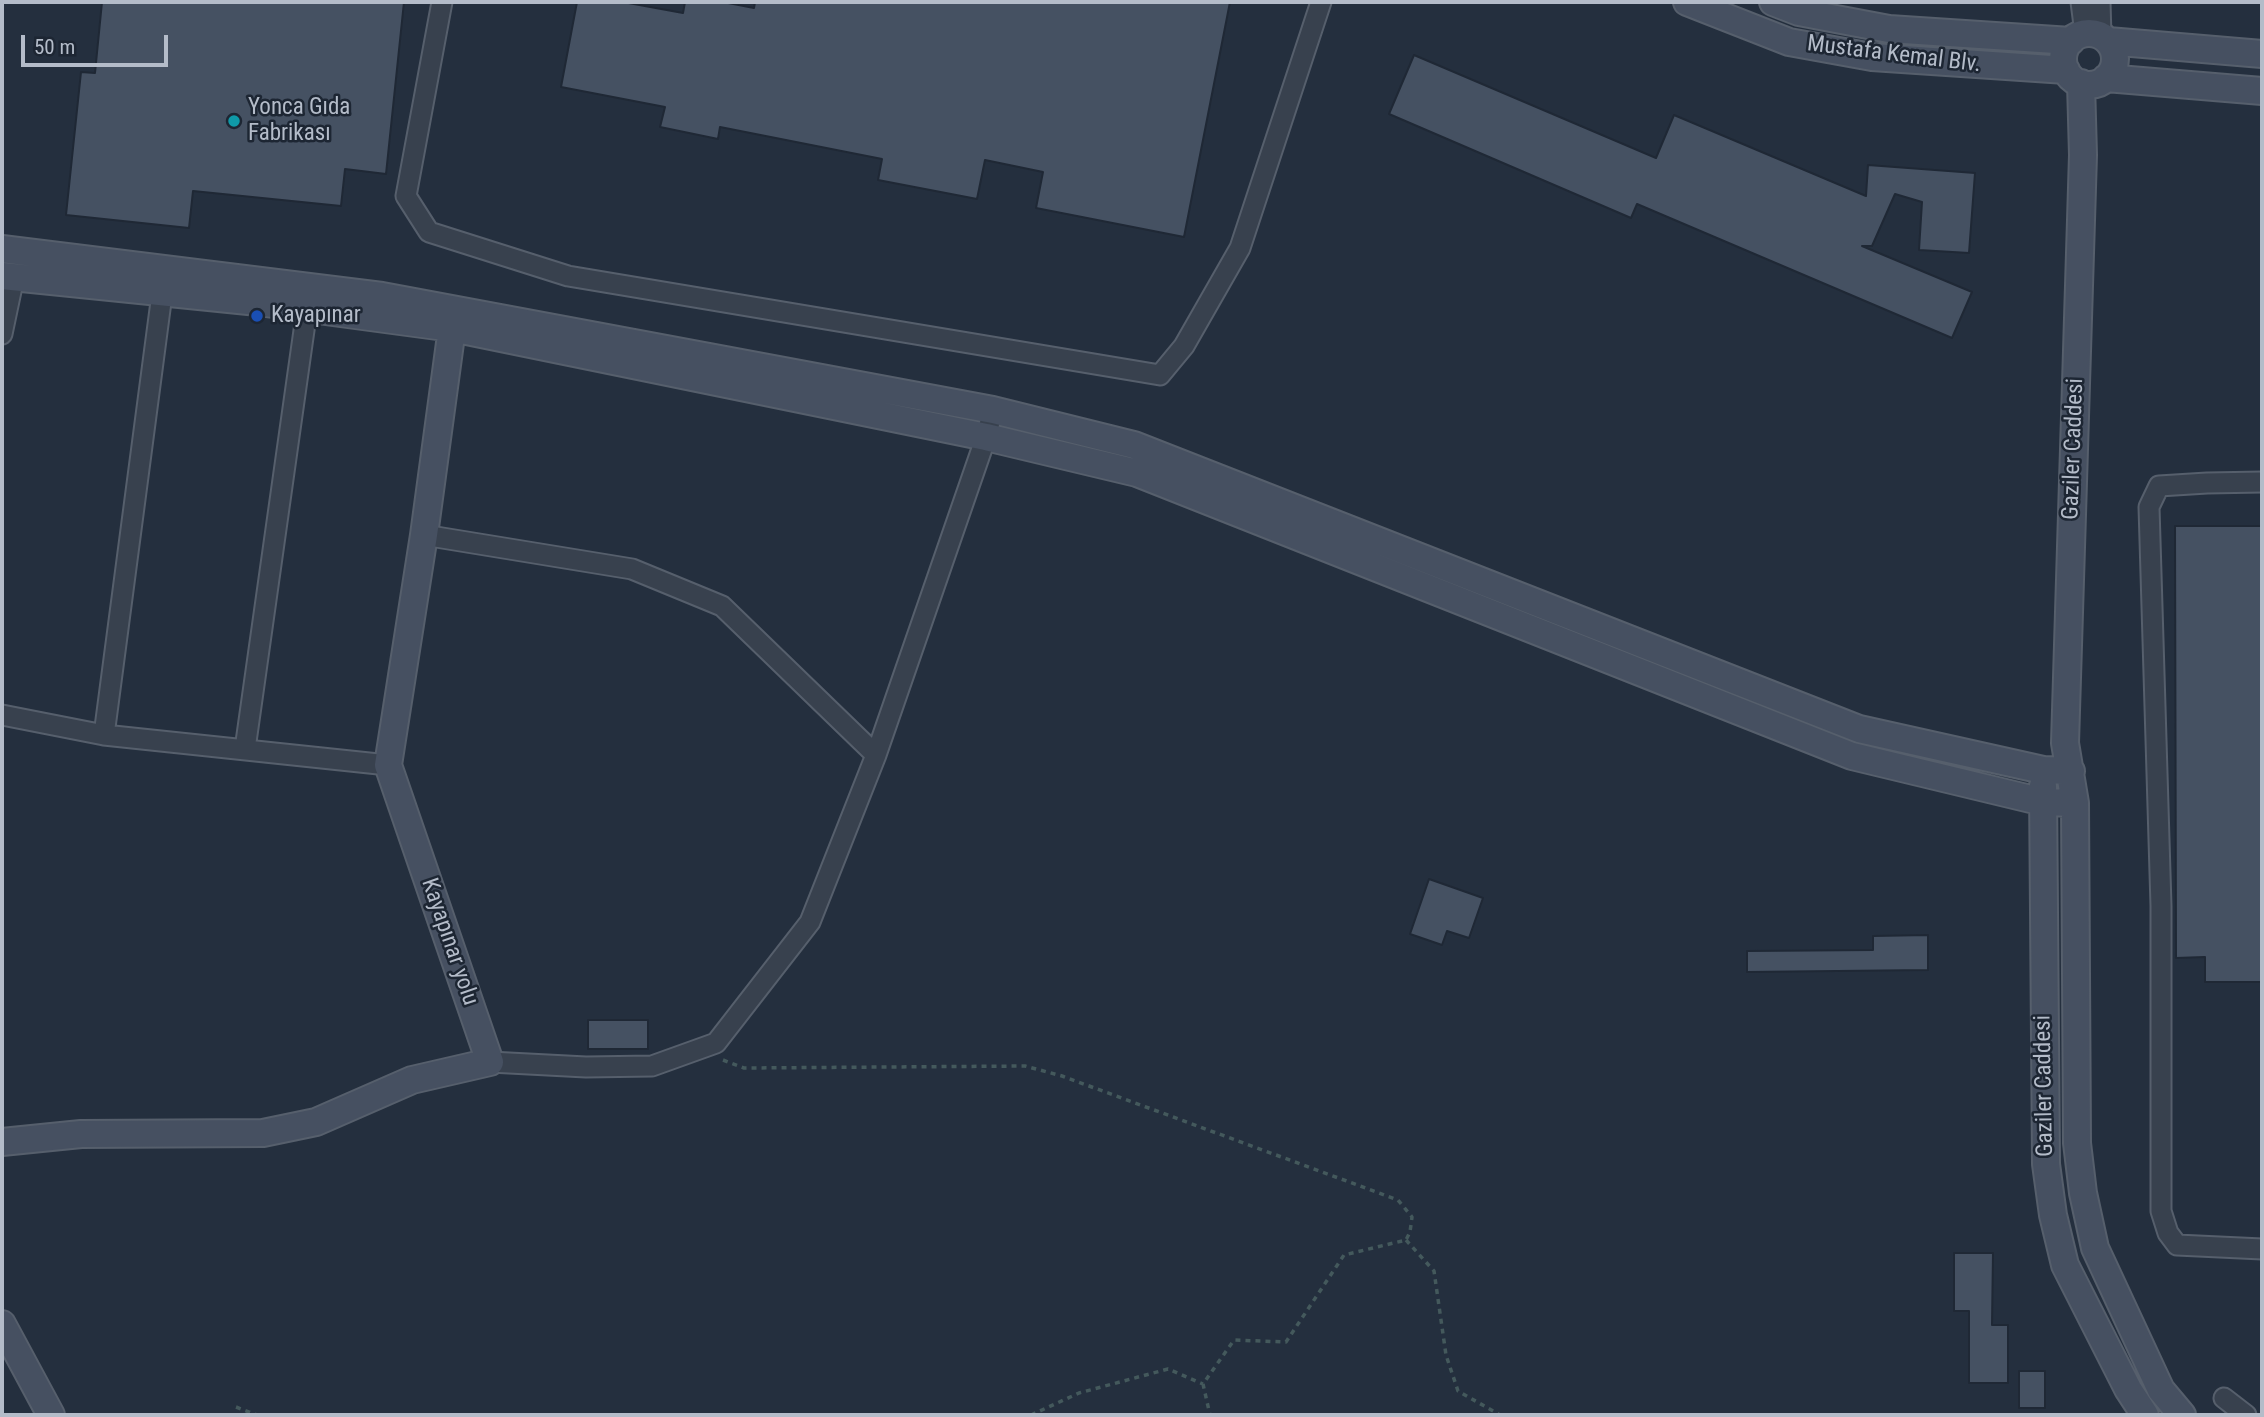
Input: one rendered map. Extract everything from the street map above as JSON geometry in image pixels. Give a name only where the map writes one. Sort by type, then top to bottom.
[{"type":"street","points":[[442,2],[406,196],[429,232],[568,276],[1160,375],[1184,346],[1240,248],[1321,2]]},
{"type":"street","name":"Mustafa Kemal Blv.","points":[[1687,2],[1788,42],[1872,57],[2088,79],[2262,91]]},
{"type":"street","name":"Mustafa Kemal Blv.","points":[[1773,2],[1799,12],[1889,29],[2091,38],[2262,54]]},
{"type":"street","points":[[2081,2],[2091,38],[2115,56],[2112,72],[2088,79],[2064,56],[2091,38],[2100,2]]},
{"type":"street","name":"Gaziler Caddesi","points":[[2088,79],[2095,111],[2083,155],[2065,743],[2075,803],[2077,1143],[2083,1193],[2095,1248],[2161,1390],[2182,1415]]},
{"type":"street","points":[[2,249],[382,296],[993,410],[1134,445],[1859,729],[2043,770],[2071,771]]},
{"type":"street","points":[[2,334],[8,276],[452,328],[986,437],[1137,473],[1852,756],[2043,802],[2075,803]]},
{"type":"street","points":[[104,735],[162,294]]},
{"type":"street","points":[[245,749],[307,309]]},
{"type":"street","name":"Kayapınar yolu","points":[[452,328],[424,535],[388,765],[490,1062]]},
{"type":"street","points":[[2,1142],[81,1134],[263,1133],[316,1122],[412,1080],[490,1062],[586,1067],[652,1066],[716,1043],[810,922],[876,755],[993,410]]},
{"type":"street","points":[[2262,482],[2159,486],[2149,506],[2161,906],[2161,1211],[2168,1233],[2177,1245],[2262,1249]]},
{"type":"street","points":[[424,535],[632,569],[722,607],[876,755]]},
{"type":"street","points":[[2,715],[104,735],[388,765]]},
{"type":"street","points":[[2043,770],[2065,743]]},
{"type":"street","name":"Gaziler Caddesi","points":[[2043,770],[2046,1164],[2053,1215],[2065,1265],[2128,1389],[2145,1415]]},
{"type":"street","points":[[2,1324],[51,1415]]},
{"type":"street","points":[[2224,1398],[2246,1415]]},
{"type":"path","points":[[698,1050],[744,1068],[1025,1066],[1062,1076],[1398,1200],[1412,1217],[1406,1240],[1345,1255],[1286,1342],[1234,1340],[1203,1384],[1210,1415]]},
{"type":"path","points":[[1406,1240],[1434,1271],[1446,1355],[1458,1391],[1500,1415]]},
{"type":"path","points":[[1031,1415],[1079,1393],[1168,1368],[1203,1384]]},
{"type":"path","points":[[236,1407],[257,1415]]},
{"type":"building","name":"Yonca Gıda Fabrikası","points":[[102,2],[404,2],[386,174],[345,169],[341,206],[193,191],[189,228],[66,215],[81,72],[95,73]]},
{"type":"building","points":[[577,2],[623,2],[683,13],[685,2],[723,2],[754,8],[755,2],[1230,2],[1184,237],[1036,208],[1043,172],[985,160],[977,199],[878,180],[882,159],[720,127],[718,139],[660,127],[665,107],[561,87]]},
{"type":"building","points":[[1414,55],[1656,158],[1674,115],[1866,196],[1868,165],[1975,173],[1969,253],[1919,250],[1922,202],[1895,194],[1872,246],[1862,246],[1972,292],[1952,338],[1637,204],[1631,218],[1389,114]]},
{"type":"building","points":[[2175,526],[2262,526],[2262,982],[2205,982],[2205,957],[2176,958]]},
{"type":"building","points":[[1429,879],[1483,898],[1469,938],[1447,931],[1442,945],[1410,934]]},
{"type":"building","points":[[1928,935],[1928,970],[1747,972],[1747,951],[1873,950],[1873,936]]},
{"type":"building","points":[[588,1020],[648,1020],[648,1049],[588,1049]]},
{"type":"building","points":[[1954,1253],[1993,1253],[1992,1325],[2008,1325],[2008,1383],[1969,1383],[1969,1311],[1954,1311]]},
{"type":"building","points":[[2019,1371],[2045,1371],[2045,1408],[2019,1408]]},
{"type":"place","name":"Yonca Gıda Fabrikası","points":[[234,121]]},
{"type":"place","name":"Kayapınar","points":[[257,316]]}]
